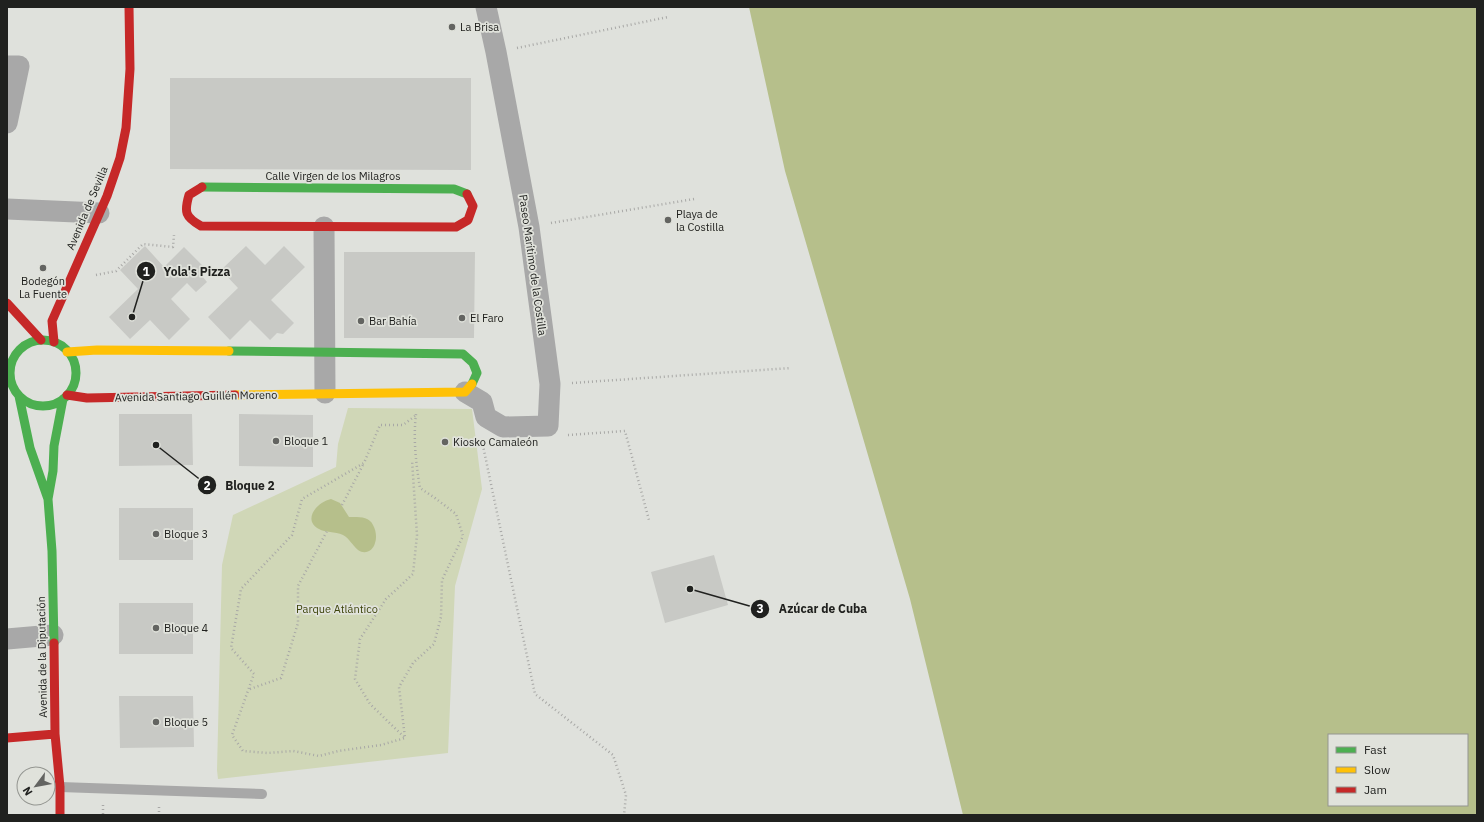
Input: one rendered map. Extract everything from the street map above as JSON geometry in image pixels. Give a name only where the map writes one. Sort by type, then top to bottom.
[{"type":"street","name":"Avenida de Sevilla","points":[[54,342],[52,321],[107,196],[118,163],[126,128],[130,69],[129,7]]},
{"type":"street","name":"Paseo Marítimo de la Costilla","points":[[486,7],[529,227],[550,384],[548,426]]},
{"type":"street","points":[[7,66],[19,66],[7,123]]},
{"type":"street","name":"Calle Virgen de los Milagros","points":[[202,187],[454,189],[467,194],[473,206],[468,220],[456,226],[324,227],[201,226],[190,220],[184,208],[189,195],[202,187]]},
{"type":"street","points":[[7,209],[99,212]]},
{"type":"street","points":[[324,227],[326,393]]},
{"type":"street","points":[[7,303],[41,340]]},
{"type":"street","points":[[41,340],[54,342],[67,352],[73,362],[75,374],[73,386],[65,397],[51,405],[37,405],[24,400],[14,393],[9,365],[21,349],[30,343],[41,340]]},
{"type":"street","points":[[67,352],[97,350],[463,354],[473,363],[477,373],[474,383],[465,392],[482,402],[486,417],[504,427],[548,426]]},
{"type":"street","name":"Avenida Santiago Guillén Moreno","points":[[65,397],[107,398],[326,393],[465,392]]},
{"type":"street","name":"Avenida de la Diputación","points":[[14,393],[38,474],[48,499]]},
{"type":"street","name":"Avenida de la Diputación","points":[[60,815],[60,787],[55,734],[52,551],[48,499],[53,471],[54,446],[65,397]]},
{"type":"street","points":[[7,639],[53,635]]},
{"type":"street","points":[[7,738],[55,734]]},
{"type":"lane","points":[[60,787],[262,794]]},
{"type":"path","points":[[496,52],[668,17]]},
{"type":"path","points":[[529,227],[694,199]]},
{"type":"path","points":[[89,272],[97,275],[116,271],[143,244],[173,247],[174,232]]},
{"type":"path","points":[[550,384],[791,368]]},
{"type":"path","points":[[342,505],[364,463],[380,425],[403,426],[416,414],[416,465],[420,488],[456,514],[463,536],[442,580],[441,617],[434,644],[413,663],[399,687],[405,738]]},
{"type":"path","points":[[548,426],[562,436],[625,430],[649,520]]},
{"type":"path","points":[[482,440],[534,694],[613,755],[626,795],[624,815]]},
{"type":"path","points":[[405,738],[370,704],[355,679],[360,639],[386,599],[413,574],[417,535],[412,460]]},
{"type":"path","points":[[364,463],[302,499],[292,535],[241,589],[231,648],[254,674],[232,735],[243,751],[268,753],[293,751],[319,756],[338,751],[381,745],[405,738]]},
{"type":"path","points":[[249,689],[281,678],[298,623],[298,586],[327,531]]},
{"type":"green space","name":"Parque Atlántico","points":[[348,408],[472,409],[482,489],[455,586],[448,753],[218,779],[222,565],[233,515],[336,467],[338,444]]},
{"type":"shaded area","points":[[749,7],[1477,7],[1477,815],[963,815],[910,599],[785,171]]},
{"type":"shaded area","points":[[331,499],[340,503],[349,517],[363,518],[371,522],[375,529],[376,541],[371,550],[363,552],[358,550],[343,535],[321,530],[314,525],[312,521],[313,512],[321,504]]},
{"type":"building","points":[[170,78],[471,78],[471,170],[170,169]]},
{"type":"building","points":[[145,246],[164,267],[184,247],[204,267],[201,270],[204,274],[202,276],[207,282],[196,292],[187,283],[171,299],[190,319],[169,340],[150,320],[130,339],[109,317],[138,289],[120,270]]},
{"type":"building","points":[[246,246],[265,265],[284,246],[305,267],[271,300],[294,323],[283,334],[277,333],[270,340],[250,320],[230,340],[208,317],[238,288],[221,270]]},
{"type":"building","points":[[344,252],[475,252],[474,338],[344,338]]},
{"type":"building","points":[[119,414],[192,414],[193,465],[119,466]]},
{"type":"building","name":"Bloque 1","points":[[239,414],[313,415],[313,467],[239,466]]},
{"type":"building","name":"Bloque 3","points":[[119,508],[193,508],[193,560],[119,560]]},
{"type":"building","points":[[714,555],[728,605],[665,623],[651,572]]},
{"type":"building","name":"Bloque 4","points":[[119,603],[193,603],[193,654],[119,654]]},
{"type":"building","name":"Bloque 5","points":[[119,696],[193,696],[194,747],[120,748]]},
{"type":"traffic: fast","points":[[202,187],[454,189],[467,194]]},
{"type":"traffic: fast","points":[[43,340],[55,343],[66,350],[73,361],[76,373],[73,385],[66,396],[55,403],[43,406],[31,403],[20,396],[13,385],[10,373],[13,361],[20,350],[31,343],[43,340]]},
{"type":"traffic: fast","points":[[229,351],[463,354],[473,363],[477,373],[472,384]]},
{"type":"traffic: fast","points":[[19,396],[30,448],[48,499]]},
{"type":"traffic: fast","points":[[54,643],[52,551],[48,499],[53,471],[54,446],[63,399]]},
{"type":"traffic: slow","points":[[67,352],[97,350],[229,351]]},
{"type":"traffic: slow","points":[[235,395],[465,392],[472,384]]},
{"type":"traffic: jam","points":[[54,342],[52,321],[107,196],[120,158],[126,128],[130,69],[129,7]]},
{"type":"traffic: jam","points":[[202,187],[189,195],[186,210],[189,217],[201,226],[456,227],[468,220],[473,206],[467,194]]},
{"type":"traffic: jam","points":[[7,303],[41,340]]},
{"type":"traffic: jam","points":[[67,395],[87,398],[235,395]]},
{"type":"traffic: jam","points":[[54,643],[55,734],[60,787],[60,815]]},
{"type":"traffic: jam","points":[[7,738],[55,734]]},
{"type":"place","name":"La Brisa","points":[[452,27]]},
{"type":"place","name":"Playa de la Costilla","points":[[668,220]]},
{"type":"place","name":"Bodegón La Fuente","points":[[43,268]]},
{"type":"place","name":"Yola's Pizza","points":[[132,317]]},
{"type":"place","name":"El Faro","points":[[462,318]]},
{"type":"place","name":"Bar Bahía","points":[[361,321]]},
{"type":"place","name":"Bloque 1","points":[[276,441]]},
{"type":"place","name":"Kiosko Camaleón","points":[[445,442]]},
{"type":"place","name":"Bloque 2","points":[[156,445]]},
{"type":"place","name":"Bloque 3","points":[[156,534]]},
{"type":"place","name":"Azúcar de Cuba","points":[[690,589]]},
{"type":"place","name":"Bloque 4","points":[[156,628]]},
{"type":"place","name":"Bloque 5","points":[[156,722]]}]
